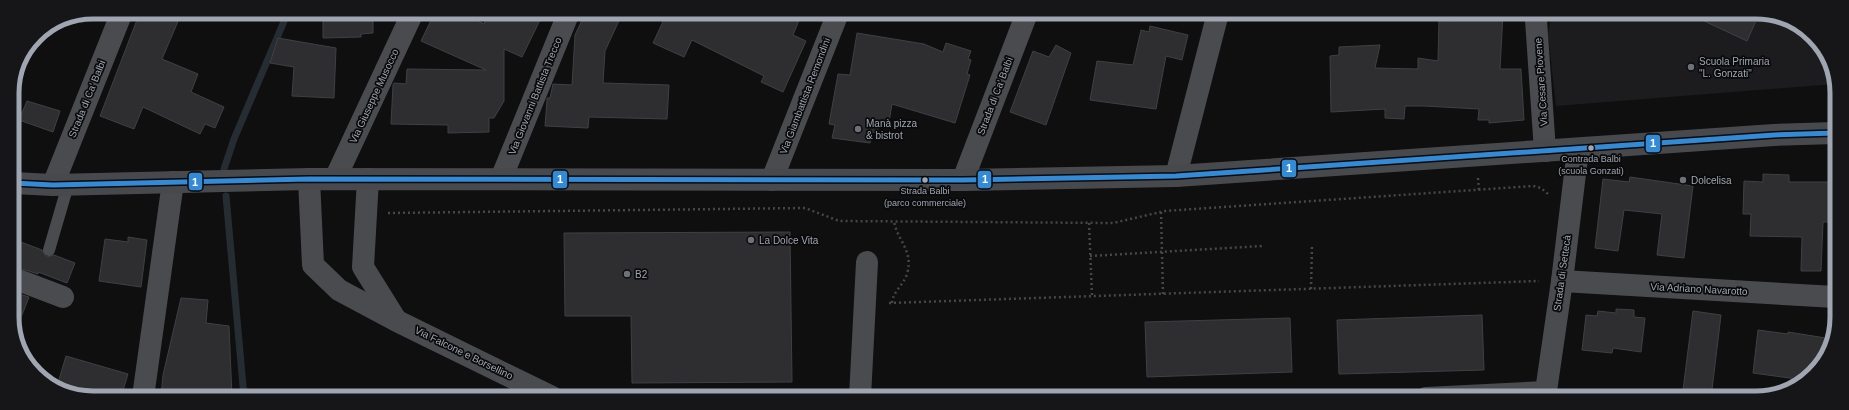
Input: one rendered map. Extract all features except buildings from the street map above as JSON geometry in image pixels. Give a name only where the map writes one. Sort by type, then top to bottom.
[{"type":"main road","points":[[19,184],[60,185],[309,179],[963,180],[1176,176],[1830,133]]},
{"type":"street","name":"Strada di Ca' Balbi","points":[[60,185],[119,19]]},
{"type":"street","name":"Via Giuseppe Musocco","points":[[335,179],[410,19]]},
{"type":"street","name":"Via Giovanni Battista Trecco","points":[[501,179],[566,19]]},
{"type":"street","name":"Via Giambattista Remondini","points":[[772,180],[836,19]]},
{"type":"street","name":"Strada di Ca' Balbi","points":[[963,180],[1025,19]]},
{"type":"street","points":[[1176,176],[1216,19]]},
{"type":"street","name":"Via Cesare Piovene","points":[[1536,19],[1545,151]]},
{"type":"street","name":"Strada di Settecà","points":[[1546,391],[1562,280],[1578,149]]},
{"type":"street","name":"Via Falcone e Borsellino","points":[[309,179],[312,265],[339,290],[397,321],[540,391]]},
{"type":"street","points":[[368,179],[363,267],[397,321]]},
{"type":"street","points":[[144,391],[173,182]]},
{"type":"street","points":[[860,391],[867,262]]},
{"type":"street","points":[[19,280],[64,297]]},
{"type":"street","name":"Via Adriano Navarotto","points":[[1562,280],[1830,297]]},
{"type":"lane","points":[[49,250],[60,185]]},
{"type":"path","points":[[366,214],[805,208],[839,221],[1113,223],[1161,212],[1533,186],[1541,188],[1552,199]]},
{"type":"path","points":[[1161,212],[1163,294]]},
{"type":"path","points":[[892,303],[892,295],[904,281],[909,264],[906,247],[896,232],[894,221]]},
{"type":"path","points":[[1089,223],[1092,296]]},
{"type":"path","points":[[1311,289],[1312,244]]},
{"type":"path","points":[[1090,256],[1262,246]]},
{"type":"path","points":[[865,304],[1562,280]]},
{"type":"shaded area","name":"Scuola Primaria \"L. Gonzati\"","points":[[1551,19],[1770,20],[1793,29],[1801,34],[1815,48],[1826,69],[1830,84],[1556,106],[1548,34]]},
{"type":"waterway","points":[[224,169],[234,139],[285,19]]},
{"type":"waterway","points":[[226,196],[243,391]]},
{"type":"transit line","name":"1","points":[[19,183],[53,185],[309,179],[963,180],[1176,176],[1774,135],[1830,133]]},
{"type":"place","name":"Scuola Primaria \"L. Gonzati\"","points":[[1691,67]]},
{"type":"place","name":"Manà pizza & bistrot","points":[[858,129]]},
{"type":"place","name":"Contrada Balbi (scuola Gonzati)","points":[[1591,148]]},
{"type":"place","name":"Strada Balbi (parco commerciale)","points":[[925,180]]},
{"type":"place","name":"Dolcelisa","points":[[1683,180]]},
{"type":"place","name":"La Dolce Vita","points":[[751,240]]},
{"type":"place","name":"B2","points":[[627,274]]}]
